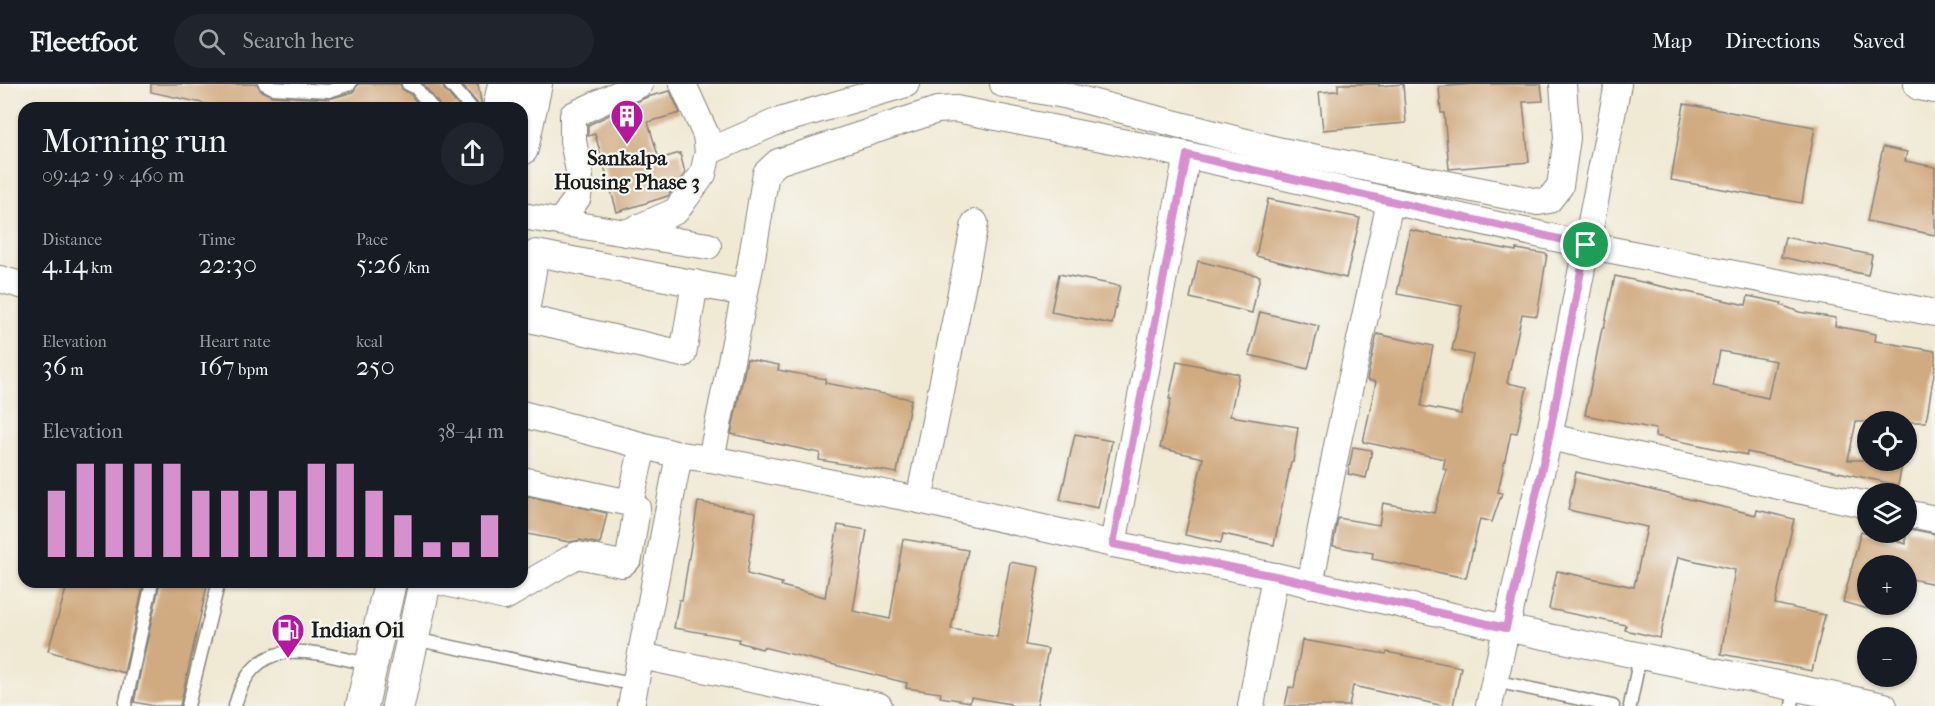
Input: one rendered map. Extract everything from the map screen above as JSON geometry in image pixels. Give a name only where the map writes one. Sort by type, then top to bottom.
[{"type":"street","points":[[500,102],[504,84]]},
{"type":"street","points":[[528,121],[536,84]]},
{"type":"street","points":[[560,222],[578,197],[580,176],[573,141],[573,115],[640,84]]},
{"type":"street","points":[[626,233],[676,211],[703,174],[708,152],[706,135],[683,84]]},
{"type":"street","points":[[708,152],[776,122],[906,84]]},
{"type":"street","points":[[1003,84],[1064,95],[1277,150],[1539,202],[1549,200],[1560,186],[1567,138],[1563,84]]},
{"type":"street","points":[[1489,706],[1549,437],[1618,84]]},
{"type":"street","points":[[1920,84],[1935,87]]},
{"type":"street","points":[[711,459],[766,174],[777,162],[936,110],[956,109],[1187,155],[1586,245],[1935,313]]},
{"type":"street","points":[[1113,544],[1187,155]]},
{"type":"street","points":[[1560,186],[1597,193]]},
{"type":"street","points":[[1310,585],[1338,441],[1390,202]]},
{"type":"street","points":[[528,217],[708,246]]},
{"type":"street","points":[[919,500],[975,223]]},
{"type":"street","points":[[528,266],[536,253],[744,293]]},
{"type":"street","points":[[0,279],[18,284]]},
{"type":"street","points":[[528,319],[683,354],[695,283]]},
{"type":"street","points":[[528,416],[680,455],[711,459],[919,500],[1113,544],[1275,576],[1640,656],[1794,697],[1884,706]]},
{"type":"street","points":[[1549,437],[1857,503]]},
{"type":"street","points":[[630,503],[643,446]]},
{"type":"street","points":[[634,695],[680,455]]},
{"type":"street","points":[[528,481],[630,503],[637,508],[628,558],[622,564],[577,555],[528,583]]},
{"type":"street","points":[[1917,515],[1935,519]]},
{"type":"street","points":[[1251,706],[1275,576]]},
{"type":"street","points":[[362,706],[389,588]]},
{"type":"street","points":[[398,706],[424,588]]},
{"type":"street","points":[[462,588],[504,597],[520,588]]},
{"type":"street","points":[[641,656],[879,706]]},
{"type":"lane","points":[[265,84],[273,88],[329,91],[350,84]]},
{"type":"lane","points":[[408,84],[416,88],[427,102]]},
{"type":"lane","points":[[450,84],[466,102]]},
{"type":"lane","points":[[124,706],[151,588]]},
{"type":"lane","points":[[188,706],[217,588]]},
{"type":"lane","points":[[412,639],[634,695]]},
{"type":"lane","points":[[236,706],[248,676],[261,661],[290,651],[310,651],[371,665]]},
{"type":"lane","points":[[1630,706],[1640,656]]},
{"type":"lane","points":[[1494,681],[1613,706]]},
{"type":"building","points":[[151,84],[257,84],[261,91],[272,96],[329,99],[353,92],[358,84],[400,84],[402,89],[416,102],[197,102],[151,92]]},
{"type":"building","points":[[423,84],[442,84],[455,102],[437,102]]},
{"type":"building","points":[[461,84],[478,84],[481,102],[476,102]]},
{"type":"building","points":[[1338,84],[1379,84],[1379,86],[1403,84],[1406,123],[1323,130],[1319,92],[1338,91]]},
{"type":"building","points":[[1472,84],[1541,84],[1543,101],[1523,102],[1529,162],[1449,169],[1444,113],[1441,113],[1439,87]]},
{"type":"building","name":"Sankalpa Housing Phase 3","points":[[670,91],[680,113],[648,122],[659,159],[680,153],[685,173],[668,196],[617,212],[595,134],[588,136],[588,125],[647,97]]},
{"type":"building","points":[[1684,104],[1815,127],[1802,203],[1671,180]]},
{"type":"building","points":[[1883,147],[1907,152],[1905,161],[1935,167],[1935,235],[1867,221]]},
{"type":"building","points":[[1268,199],[1360,218],[1346,278],[1256,256]]},
{"type":"building","points":[[1410,230],[1516,251],[1516,249],[1547,254],[1537,316],[1522,314],[1507,383],[1527,387],[1517,433],[1511,432],[1498,492],[1502,493],[1492,522],[1480,519],[1466,578],[1372,559],[1373,553],[1333,546],[1338,518],[1379,525],[1383,503],[1434,513],[1447,470],[1443,469],[1445,459],[1363,442],[1376,382],[1367,380],[1377,334],[1433,346],[1421,406],[1461,414],[1473,355],[1452,350],[1462,306],[1397,294]]},
{"type":"building","points":[[1785,237],[1872,255],[1868,275],[1781,257]]},
{"type":"building","points":[[1198,261],[1260,276],[1252,313],[1190,298]]},
{"type":"building","points":[[1059,274],[1120,286],[1112,324],[1051,312]]},
{"type":"building","points":[[1615,276],[1746,305],[1748,296],[1782,303],[1781,305],[1799,312],[1836,318],[1835,326],[1876,334],[1875,341],[1935,351],[1935,367],[1926,422],[1917,422],[1917,411],[1857,411],[1857,422],[1848,460],[1857,460],[1857,471],[1901,471],[1898,483],[1889,483],[1747,452],[1747,455],[1655,436],[1656,429],[1585,415],[1602,328],[1604,328]],"holes":[[[1720,351],[1776,361],[1768,398],[1713,386]]]},
{"type":"building","points":[[1260,312],[1319,326],[1308,369],[1249,355]]},
{"type":"building","points":[[747,359],[779,365],[778,370],[826,379],[825,383],[911,399],[897,473],[819,460],[820,453],[731,434]]},
{"type":"building","points":[[1177,361],[1239,374],[1230,416],[1298,427],[1293,462],[1291,462],[1274,545],[1223,534],[1221,543],[1185,535],[1203,458],[1160,448]]},
{"type":"building","points":[[1075,434],[1112,441],[1098,508],[1060,500]]},
{"type":"building","points":[[1353,447],[1372,450],[1366,478],[1348,474]]},
{"type":"building","points":[[1576,472],[1756,515],[1757,510],[1794,519],[1775,604],[1825,615],[1812,671],[1721,654],[1735,570],[1678,557],[1660,638],[1625,630],[1626,625],[1549,609],[1557,571],[1634,587],[1647,527],[1568,510]]},
{"type":"building","points":[[528,496],[607,513],[600,544],[580,540],[569,542],[528,534]]},
{"type":"building","points":[[698,502],[756,512],[747,574],[782,583],[781,586],[825,597],[838,525],[867,530],[853,611],[890,619],[903,539],[968,550],[951,629],[997,637],[1010,562],[1039,567],[1026,645],[1048,649],[1037,706],[1010,706],[1010,704],[971,697],[970,702],[940,697],[941,693],[906,688],[907,683],[763,647],[762,649],[738,642],[739,639],[674,628],[679,600],[682,600]]},
{"type":"building","points":[[1917,530],[1935,534],[1935,584],[1917,580],[1917,555],[1857,555],[1857,606],[1843,602],[1858,543],[1917,543]]},
{"type":"building","points":[[66,588],[143,588],[124,673],[48,651]]},
{"type":"building","points":[[159,588],[207,588],[180,706],[154,706],[134,702]]},
{"type":"building","points":[[1302,640],[1386,654],[1387,652],[1461,667],[1453,706],[1353,686],[1349,706],[1285,706],[1289,687],[1294,688]]},
{"type":"place","name":"Sankalpa Housing Phase 3","points":[[627,145]]},
{"type":"place","name":"Indian Oil","points":[[288,659]]},
{"type":"route","points":[[1187,155],[1586,245],[1549,437],[1506,628],[1275,576],[1113,544],[1187,155]]}]
